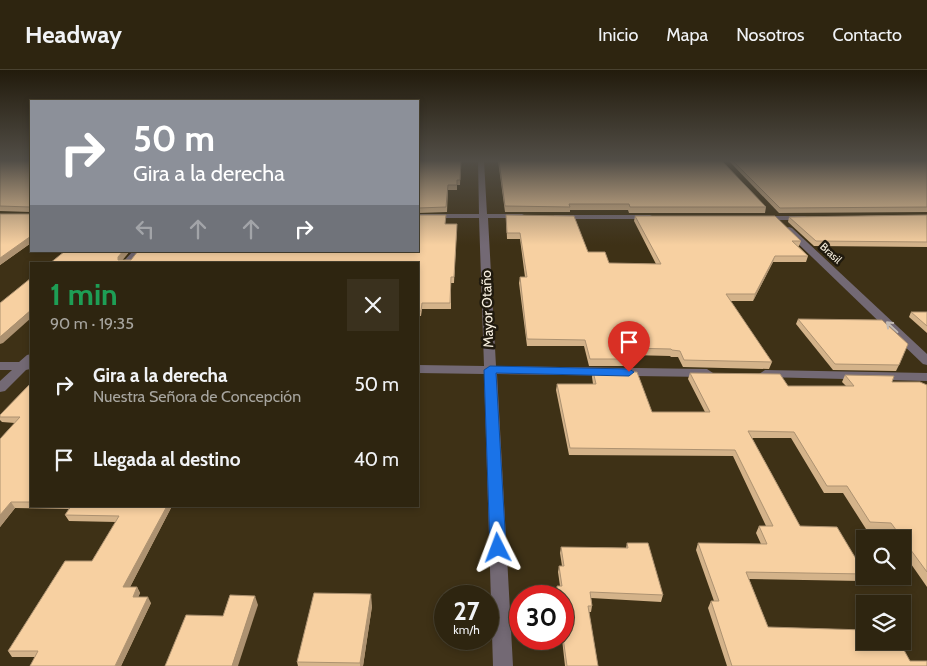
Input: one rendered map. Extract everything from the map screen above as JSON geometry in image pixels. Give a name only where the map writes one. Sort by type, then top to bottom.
[{"type":"street","name":"Mayor Otaño","points":[[483,189],[503,666]]},
{"type":"street","points":[[746,218],[772,214],[813,217]]},
{"type":"street","name":"Brasil","points":[[772,214],[927,361]]},
{"type":"street","points":[[419,216],[533,216]]},
{"type":"street","points":[[552,216],[659,217]]},
{"type":"street","points":[[128,262],[137,252]]},
{"type":"street","points":[[0,366],[28,363]]},
{"type":"street","points":[[0,388],[28,363]]},
{"type":"street","points":[[419,369],[718,374]]},
{"type":"street","points":[[748,374],[927,377]]},
{"type":"building","points":[[0,189],[30,189],[30,207],[0,206]]},
{"type":"building","points":[[419,189],[448,189],[446,207],[419,208]]},
{"type":"building","points":[[503,189],[749,189],[766,207],[630,207],[629,204],[569,204],[570,207],[505,206]]},
{"type":"building","points":[[761,189],[927,189],[927,207],[780,208]]},
{"type":"building","points":[[0,214],[29,214],[30,237],[0,258]]},
{"type":"building","points":[[419,215],[446,215],[445,224],[457,224],[454,277],[451,277],[450,303],[422,303],[421,311],[419,311],[419,262],[51,262],[64,252],[122,252],[118,260],[131,260],[137,252],[419,252]]},
{"type":"building","points":[[506,215],[574,216],[588,252],[605,252],[609,263],[661,264],[635,216],[775,216],[801,241],[792,241],[808,256],[775,256],[755,294],[726,294],[772,362],[684,360],[680,351],[671,349],[628,348],[633,359],[590,359],[585,340],[527,339],[520,277],[527,277],[520,233],[507,233]]},
{"type":"building","points":[[927,215],[927,242],[816,241],[789,217]]},
{"type":"building","points":[[30,279],[30,311],[0,337],[0,303]]},
{"type":"building","points":[[911,312],[927,312],[927,326]]},
{"type":"building","points":[[798,319],[882,320],[908,344],[899,365],[835,364]]},
{"type":"building","points":[[593,371],[637,372],[652,412],[710,412],[690,373],[780,374],[788,386],[854,386],[845,375],[894,376],[892,382],[920,382],[927,385],[927,572],[911,550],[911,530],[896,530],[891,523],[870,522],[847,486],[827,486],[794,432],[748,431],[800,526],[837,527],[856,559],[856,574],[746,572],[768,627],[856,630],[856,650],[904,650],[910,661],[927,661],[927,666],[732,666],[711,601],[719,601],[698,543],[767,544],[759,526],[773,526],[735,450],[570,448],[557,384],[596,384]]},
{"type":"building","points":[[30,384],[30,502],[11,502],[0,515],[0,439],[20,417],[0,417]]},
{"type":"building","points":[[70,507],[166,507],[123,587],[137,587],[133,597],[148,597],[115,666],[30,666],[38,651],[8,651],[65,561],[92,561],[119,516],[65,515]]},
{"type":"building","points":[[627,543],[648,543],[663,595],[590,592],[592,606],[588,606],[598,666],[567,666],[565,650],[574,650],[574,585],[562,585],[559,566],[564,566],[561,547],[628,548]]},
{"type":"building","points":[[314,593],[371,594],[360,663],[297,662]]},
{"type":"building","points":[[230,595],[255,596],[232,666],[165,666],[186,615],[223,616]]},
{"type":"route","points":[[498,548],[490,370],[629,372]]}]
